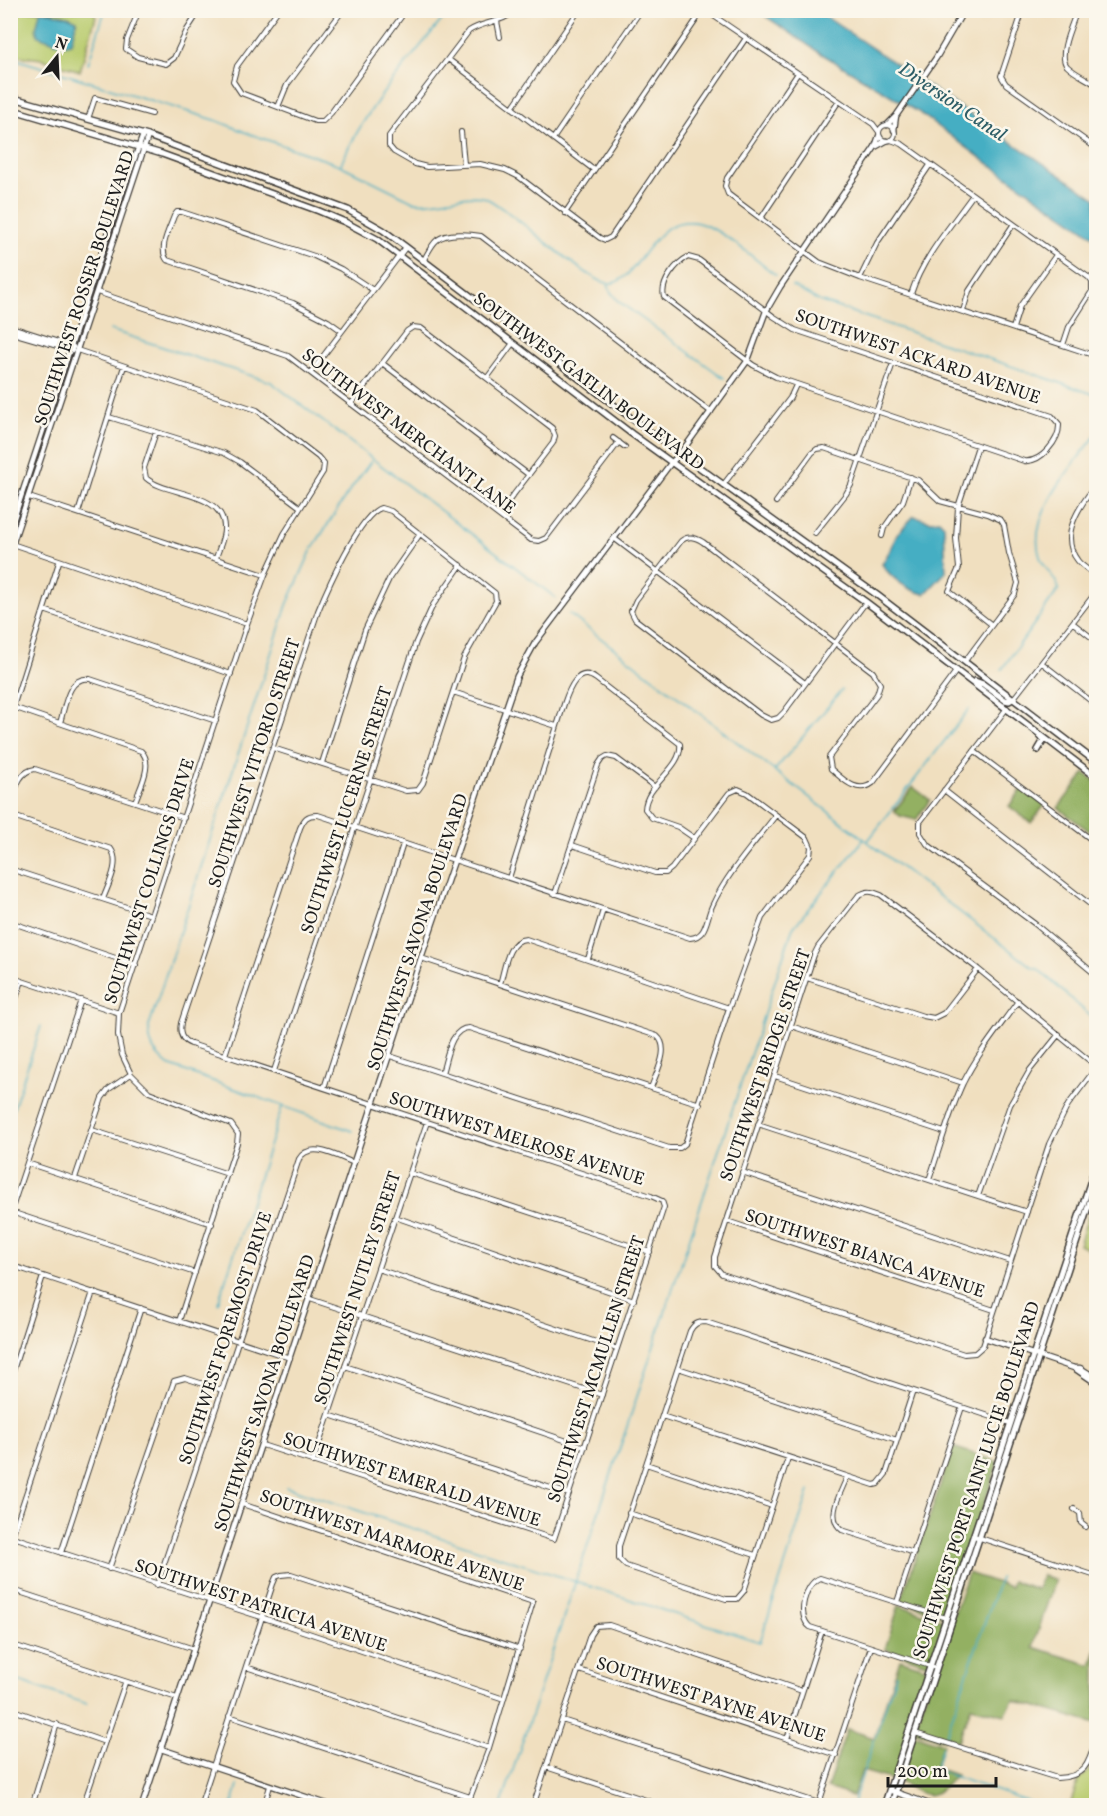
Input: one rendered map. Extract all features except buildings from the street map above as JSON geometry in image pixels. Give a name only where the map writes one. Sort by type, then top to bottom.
[{"type":"main road","name":"SOUTHWEST GATLIN BOULEVARD","points":[[10,97],[146,136],[348,210],[383,230],[723,486],[965,661],[1096,762]]},
{"type":"main road","name":"SOUTHWEST GATLIN BOULEVARD","points":[[10,109],[142,147],[345,222],[377,239],[671,463],[867,602],[1096,777]]},
{"type":"main road","points":[[971,680],[983,684],[1005,700],[1009,701],[1014,698]]},
{"type":"main road","points":[[1007,708],[1019,705],[1040,721],[1047,723]]},
{"type":"main road","points":[[1016,715],[1044,739],[1038,750],[1051,742]]},
{"type":"main road","name":"SOUTHWEST PORT SAINT LUCIE BOULEVARD","points":[[884,1806],[893,1791],[915,1733],[946,1618],[1013,1437],[1036,1355],[1096,1165]]},
{"type":"main road","name":"SOUTHWEST PORT SAINT LUCIE BOULEVARD","points":[[891,1806],[893,1791],[977,1537],[1010,1423],[1073,1256],[1096,1183]]},
{"type":"main road","points":[[1071,1242],[1073,1256]]},
{"type":"main road","points":[[1010,1423],[1013,1437]]},
{"type":"street","points":[[10,27],[16,10]]},
{"type":"street","points":[[138,10],[126,40],[126,49],[130,54],[138,57],[166,64],[174,58],[187,30],[200,10]]},
{"type":"street","points":[[278,10],[244,55],[234,73],[234,81],[241,93],[315,121],[322,121],[331,113],[401,17],[402,10]]},
{"type":"street","points":[[278,107],[287,85],[343,10]]},
{"type":"street","points":[[516,10],[497,21],[486,23],[469,31],[389,136],[389,146],[394,152],[420,167],[480,164],[505,170],[519,177],[600,238],[607,240],[746,38]]},
{"type":"street","points":[[512,108],[579,10]]},
{"type":"street","points":[[553,139],[641,10]]},
{"type":"street","points":[[565,213],[704,10],[873,124],[879,134],[888,140],[902,144]]},
{"type":"street","points":[[879,134],[885,125],[896,116],[964,10]]},
{"type":"street","points":[[1023,10],[1001,76],[1006,84],[1096,148]]},
{"type":"street","points":[[1077,10],[1063,59],[1067,66],[1096,84]]},
{"type":"street","points":[[497,21],[500,37]]},
{"type":"street","points":[[448,59],[594,170]]},
{"type":"street","points":[[798,73],[727,178],[725,188],[731,196],[819,262],[860,278],[1096,356]]},
{"type":"street","points":[[88,119],[95,98],[152,114]]},
{"type":"street","points":[[760,218],[839,101]]},
{"type":"street","points":[[888,140],[894,132],[896,116]]},
{"type":"street","points":[[873,124],[885,125],[894,132],[902,144],[930,165],[1088,276],[1092,282],[1092,291],[1069,327],[1063,345]]},
{"type":"street","points":[[461,132],[464,164]]},
{"type":"street","name":"SOUTHWEST SAVONA BOULEVARD","points":[[142,1806],[421,958],[517,676],[527,654],[680,454],[748,360],[766,311],[875,147],[879,134]]},
{"type":"street","name":"SOUTHWEST ROSSER BOULEVARD","points":[[10,530],[146,136]]},
{"type":"street","name":"SOUTHWEST SAVONA BOULEVARD","points":[[875,147],[888,140]]},
{"type":"street","name":"SOUTHWEST ROSSER BOULEVARD","points":[[11,546],[97,292],[142,147]]},
{"type":"street","points":[[860,278],[877,243],[930,165]]},
{"type":"street","points":[[911,294],[924,262],[972,196]]},
{"type":"street","points":[[342,331],[293,303],[167,260],[164,256],[164,247],[174,216],[177,212],[182,212],[314,256],[341,269],[373,290]]},
{"type":"street","points":[[963,311],[969,291],[1013,225]]},
{"type":"street","points":[[423,261],[437,240],[446,236],[481,236],[711,412]]},
{"type":"street","points":[[310,372],[406,247]]},
{"type":"street","points":[[1013,328],[1020,306],[1056,255]]},
{"type":"street","name":"SOUTHWEST ACKARD AVENUE","points":[[748,360],[667,301],[662,291],[665,283],[682,261],[688,257],[699,260],[766,311],[803,333],[1052,416],[1059,423],[1058,434],[1040,458],[1032,462],[978,446]]},
{"type":"street","name":"SOUTHWEST MERCHANT LANE","points":[[97,292],[288,356],[531,540],[539,541],[547,536],[619,442]]},
{"type":"street","points":[[351,404],[407,331],[413,327],[421,327],[552,428],[555,436],[553,443],[498,515]]},
{"type":"street","points":[[10,329],[124,366],[78,513]]},
{"type":"street","points":[[487,378],[513,343]]},
{"type":"street","points":[[748,360],[766,373],[978,446],[958,507],[956,538],[959,568],[949,591],[992,625]]},
{"type":"street","points":[[382,363],[529,475]]},
{"type":"street","points":[[814,533],[846,494],[893,363]]},
{"type":"street","name":"SOUTHWEST COLLINGS DRIVE","points":[[124,366],[256,410],[318,456],[324,464],[324,470],[284,534],[265,575],[119,1013],[120,1049],[131,1074],[149,1092],[231,1124],[238,1134],[228,1174],[179,1321]]},
{"type":"street","points":[[723,486],[790,398],[796,384]]},
{"type":"street","points":[[109,417],[224,453],[240,462],[300,507]]},
{"type":"street","points":[[156,432],[144,468],[146,477],[158,486],[206,501],[217,508],[222,515],[225,527],[216,558]]},
{"type":"street","points":[[613,438],[625,447]]},
{"type":"street","points":[[776,502],[817,449],[827,448],[911,477],[922,483],[940,501],[988,514],[1001,520],[1018,583],[1015,594],[965,661]]},
{"type":"street","points":[[882,536],[884,528],[903,501],[911,477]]},
{"type":"street","points":[[1096,485],[1075,515],[1071,531],[1072,549],[1078,561],[1096,576]]},
{"type":"street","points":[[28,497],[265,575]]},
{"type":"street","name":"SOUTHWEST VITTORIO STREET","points":[[185,1041],[180,1034],[181,1023],[326,591],[349,547],[375,510],[384,508],[391,511],[420,534]]},
{"type":"street","points":[[273,748],[406,791],[415,791],[423,783],[464,658],[496,601],[496,596],[493,590],[420,534],[390,577],[365,630],[322,763]]},
{"type":"street","points":[[867,602],[836,644],[805,683],[781,716],[773,720],[761,716],[633,616],[633,603],[681,541],[688,537],[695,537],[703,542],[836,644],[873,672],[880,684],[877,694],[829,757],[830,767],[841,777],[860,788],[873,783],[958,670]]},
{"type":"street","points":[[615,539],[805,683]]},
{"type":"street","points":[[11,546],[247,624]]},
{"type":"street","points":[[59,562],[12,707],[138,749],[144,753],[147,766],[135,802]]},
{"type":"street","name":"SOUTHWEST LUCERNE STREET","points":[[274,1071],[420,632],[434,605],[460,565]]},
{"type":"street","points":[[1014,698],[1096,592]]},
{"type":"street","points":[[44,610],[231,674]]},
{"type":"street","points":[[1073,623],[1096,641]]},
{"type":"street","points":[[1042,663],[1096,705]]},
{"type":"street","points":[[509,878],[567,696],[576,680],[584,674],[592,676],[677,740],[681,746],[679,755],[645,803],[646,813],[652,818],[678,827],[694,838]]},
{"type":"street","points":[[60,723],[74,684],[83,678],[216,721]]},
{"type":"street","points":[[453,692],[556,726]]},
{"type":"street","points":[[1007,708],[920,822],[920,833],[927,843],[1035,924],[1096,975]]},
{"type":"street","points":[[974,751],[1096,843]]},
{"type":"street","points":[[555,894],[598,765],[604,757],[616,758],[655,787]]},
{"type":"street","points":[[10,807],[19,780],[24,772],[31,769],[184,818]]},
{"type":"street","points":[[390,1056],[669,1148],[680,1148],[687,1141],[729,1008],[762,918],[812,852],[812,847],[807,838],[776,815],[743,791],[734,790],[729,793],[669,871],[663,874],[572,845]]},
{"type":"street","points":[[944,790],[1096,909]]},
{"type":"street","points":[[10,815],[111,849],[115,863],[103,899]]},
{"type":"street","points":[[225,1055],[300,828],[309,815],[318,815],[603,910],[695,938],[702,932],[712,906],[727,879],[776,815]]},
{"type":"street","points":[[324,1088],[403,844]]},
{"type":"street","points":[[10,869],[151,915]]},
{"type":"street","name":"SOUTHWEST BRIDGE STREET","points":[[978,969],[880,895],[870,891],[858,896],[818,947],[742,1172],[715,1257],[715,1266],[722,1274],[964,1354],[975,1353],[983,1346],[985,1338]]},
{"type":"street","points":[[588,959],[603,910]]},
{"type":"street","points":[[10,922],[136,965]]},
{"type":"street","points":[[500,984],[512,946],[520,939],[530,939],[729,1008]]},
{"type":"street","points":[[421,958],[657,1036],[663,1044],[663,1051],[651,1088]]},
{"type":"street","points":[[807,978],[934,1018],[944,1013],[978,969],[1096,1067],[1060,1119],[1049,1144],[985,1338],[1074,1368],[1096,1383]]},
{"type":"street","points":[[10,977],[119,1013]]},
{"type":"street","points":[[10,1016],[22,981]]},
{"type":"street","points":[[81,1000],[11,1213],[195,1273]]},
{"type":"street","points":[[929,1180],[963,1083],[983,1049],[1018,1001]]},
{"type":"street","points":[[791,1026],[963,1083]]},
{"type":"street","points":[[442,1073],[456,1033],[466,1028],[700,1104]]},
{"type":"street","points":[[978,1196],[1010,1105],[1030,1070],[1059,1034]]},
{"type":"street","name":"SOUTHWEST MELROSE AVENUE","points":[[185,1041],[651,1196],[662,1201],[664,1208]]},
{"type":"street","points":[[75,1178],[104,1094],[131,1074]]},
{"type":"street","points":[[775,1076],[945,1132]]},
{"type":"street","name":"SOUTHWEST NUTLEY STREET","points":[[313,1462],[427,1122]]},
{"type":"street","points":[[758,1124],[1027,1212]]},
{"type":"street","points":[[92,1130],[228,1174]]},
{"type":"street","name":"SOUTHWEST FOREMOST DRIVE","points":[[157,1585],[300,1155],[305,1151],[316,1150],[354,1163]]},
{"type":"street","points":[[27,1163],[212,1224]]},
{"type":"street","points":[[742,1172],[1010,1261]]},
{"type":"street","points":[[410,1173],[650,1252]]},
{"type":"street","name":"SOUTHWEST MCMULLEN STREET","points":[[554,1539],[664,1208]]},
{"type":"street","points":[[395,1217],[634,1300]]},
{"type":"street","name":"SOUTHWEST BIANCA AVENUE","points":[[727,1221],[994,1310]]},
{"type":"street","points":[[10,1265],[290,1358]]},
{"type":"street","points":[[378,1269],[617,1349]]},
{"type":"street","points":[[10,1380],[43,1276]]},
{"type":"street","points":[[11,1536],[93,1292]]},
{"type":"street","points":[[310,1299],[602,1395]]},
{"type":"street","points":[[61,1553],[141,1308]]},
{"type":"street","points":[[788,1458],[744,1591],[736,1599],[726,1599],[626,1566],[619,1559],[619,1546],[690,1331],[696,1324],[706,1322],[1010,1423]]},
{"type":"street","points":[[345,1366],[585,1447]]},
{"type":"street","points":[[678,1368],[897,1440]]},
{"type":"street","points":[[1074,1368],[1080,1368],[1096,1378]]},
{"type":"street","points":[[109,1569],[174,1381],[184,1377],[222,1390]]},
{"type":"street","points":[[662,1416],[870,1485],[878,1484],[886,1474],[913,1391]]},
{"type":"street","points":[[897,1602],[962,1407]]},
{"type":"street","points":[[329,1415],[569,1494]]},
{"type":"street","name":"SOUTHWEST EMERALD AVENUE","points":[[262,1445],[554,1539]]},
{"type":"street","points":[[646,1464],[772,1506]]},
{"type":"street","points":[[846,1477],[834,1517],[838,1526],[842,1530],[914,1553]]},
{"type":"street","name":"SOUTHWEST MARMORE AVENUE","points":[[242,1504],[533,1602],[520,1649]]},
{"type":"street","points":[[1074,1509],[1080,1513],[1081,1523],[1086,1527]]},
{"type":"street","points":[[630,1513],[755,1555]]},
{"type":"street","name":"SOUTHWEST PATRICIA AVENUE","points":[[11,1536],[504,1699]]},
{"type":"street","points":[[977,1537],[1096,1576]]},
{"type":"street","points":[[200,1806],[273,1584],[278,1576],[291,1574],[520,1649],[489,1748],[467,1806]]},
{"type":"street","points":[[933,1668],[806,1624],[802,1616],[803,1610],[810,1586],[817,1579],[826,1578],[946,1618]]},
{"type":"street","points":[[10,1589],[194,1650]]},
{"type":"street","points":[[533,1806],[592,1631],[599,1625],[609,1625],[802,1691]]},
{"type":"street","points":[[787,1739],[822,1631]]},
{"type":"street","points":[[10,1644],[177,1698]]},
{"type":"street","points":[[562,1720],[819,1804],[871,1647]]},
{"type":"street","points":[[246,1667],[489,1748]]},
{"type":"street","name":"SOUTHWEST PAYNE AVENUE","points":[[579,1670],[836,1755]]},
{"type":"street","points":[[83,1806],[125,1683]]},
{"type":"street","points":[[10,1709],[105,1742]]},
{"type":"street","points":[[229,1716],[470,1797]]},
{"type":"street","points":[[32,1806],[57,1724]]},
{"type":"street","points":[[915,1733],[1057,1778],[1069,1778],[1089,1763],[1096,1739]]},
{"type":"street","points":[[161,1749],[320,1804],[333,1806]]},
{"type":"street","points":[[546,1767],[664,1806]]},
{"type":"street","points":[[264,1806],[270,1786]]},
{"type":"street","points":[[893,1791],[935,1806]]},
{"type":"green space","points":[[18,11],[92,11],[96,16],[80,71],[42,59],[11,55],[10,34]]},
{"type":"green space","points":[[1085,773],[1096,782],[1096,836],[1058,808]]},
{"type":"green space","points":[[913,787],[930,800],[916,820],[900,816],[894,811]]},
{"type":"green space","points":[[1022,789],[1045,805],[1031,823],[1009,806]]},
{"type":"green space","points":[[1096,1189],[1096,1252],[1079,1245]]},
{"type":"green space","points":[[953,1447],[998,1462],[948,1617],[901,1601]]},
{"type":"green space","points":[[968,1573],[1010,1587],[1012,1581],[1037,1589],[1042,1575],[1055,1580],[1033,1647],[1091,1665],[1096,1649],[1096,1724],[1013,1700],[1005,1715],[971,1707],[958,1741],[945,1737],[944,1740],[914,1730]]},
{"type":"green space","points":[[899,1605],[946,1621],[932,1665],[885,1649]]},
{"type":"green space","points":[[900,1659],[931,1669],[894,1780],[862,1771],[853,1796],[827,1788],[847,1729],[874,1738]]},
{"type":"green space","points":[[913,1734],[943,1744],[935,1768],[956,1775],[941,1789],[930,1795],[918,1792],[900,1782]]},
{"type":"green space","points":[[1096,1759],[1096,1805],[1070,1805],[1079,1779],[1089,1771]]},
{"type":"water","points":[[758,11],[817,11],[1096,199],[1096,238],[920,113],[817,51]]},
{"type":"water","points":[[40,12],[77,20],[71,43],[63,45],[38,36],[36,29]]},
{"type":"water","points":[[914,516],[930,521],[939,520],[944,525],[946,572],[925,594],[900,583],[882,564],[897,534]]},
{"type":"waterway","points":[[88,64],[105,10]]},
{"type":"waterway","points":[[341,164],[363,122],[376,103],[450,10]]},
{"type":"waterway","points":[[12,58],[215,120],[340,165],[415,202],[475,196],[486,198],[585,272],[607,283],[619,281],[629,273],[659,235],[672,226],[687,222],[714,229],[776,275]]},
{"type":"waterway","points":[[608,283],[610,291],[618,301],[724,378]]},
{"type":"waterway","points":[[792,286],[819,301],[1096,395]]},
{"type":"waterway","points":[[110,330],[271,382],[556,598]]},
{"type":"waterway","points":[[1002,669],[1059,589],[1040,557],[1037,541],[1040,525],[1054,492],[1096,435]]},
{"type":"waterway","points":[[352,1131],[168,1065],[153,1048],[149,1026],[287,605],[312,549],[372,460]]},
{"type":"waterway","points":[[569,614],[1032,967],[1038,969],[1096,1021]]},
{"type":"waterway","points":[[775,770],[842,690]]},
{"type":"waterway","points":[[867,842],[969,709]]},
{"type":"waterway","points":[[501,1806],[793,928],[864,839]]},
{"type":"waterway","points":[[10,1119],[41,1026]]},
{"type":"waterway","points":[[218,1303],[282,1107]]},
{"type":"waterway","points":[[286,1487],[760,1642],[809,1491]]},
{"type":"waterway","points":[[946,1735],[1000,1578]]},
{"type":"waterway","points":[[852,1806],[896,1675]]},
{"type":"waterway","points":[[10,1678],[87,1704]]},
{"type":"waterway","points":[[942,1747],[935,1770],[1041,1806]]},
{"type":"waterway","points":[[232,1806],[238,1785]]},
{"type":"water label","name":"Diversion Canal","points":[[953,101]]}]
